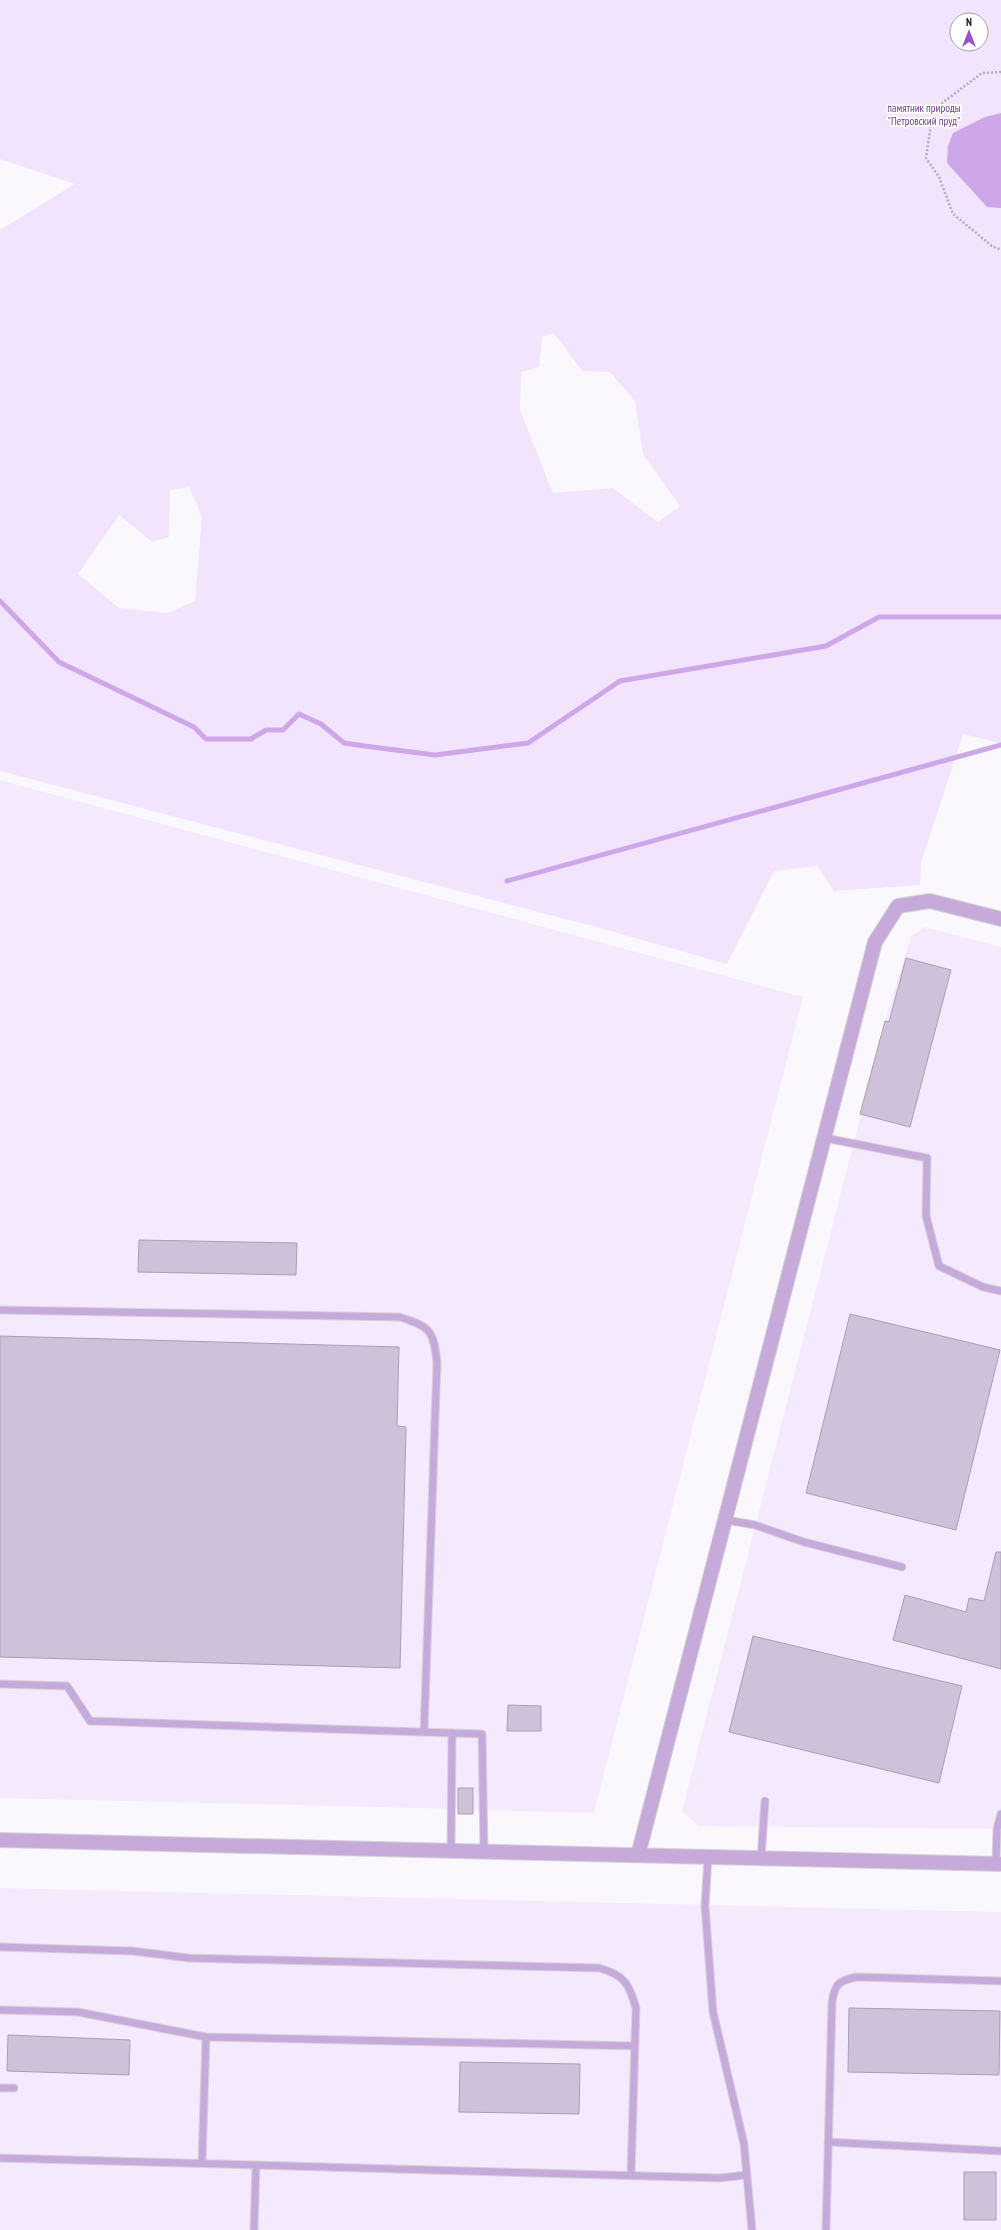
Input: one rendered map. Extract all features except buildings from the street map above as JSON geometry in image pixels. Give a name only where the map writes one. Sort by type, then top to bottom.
[{"type":"street","points":[[638,1855],[875,942],[898,906],[930,901],[1001,919]]},
{"type":"street","points":[[0,1840],[998,1864]]},
{"type":"lane","points":[[825,1138],[927,1158],[926,1216],[939,1266],[983,1286],[1001,1290]]},
{"type":"lane","points":[[0,1310],[399,1316],[421,1323],[435,1341],[437,1363],[424,1732]]},
{"type":"lane","points":[[726,1520],[755,1525],[804,1542],[902,1567]]},
{"type":"lane","points":[[0,1684],[67,1686],[90,1721],[482,1734],[484,1852]]},
{"type":"lane","points":[[451,1851],[452,1733]]},
{"type":"lane","points":[[761,1858],[765,1801]]},
{"type":"lane","points":[[998,1864],[997,1829],[1001,1814]]},
{"type":"lane","points":[[708,1857],[705,1906],[713,2012],[744,2144],[752,2230]]},
{"type":"lane","points":[[0,1947],[132,1951],[189,1958],[599,1968],[615,1973],[626,1982],[632,1993],[636,2008],[631,2175]]},
{"type":"lane","points":[[826,2230],[832,2002],[835,1988],[843,1980],[856,1976],[1001,1981]]},
{"type":"lane","points":[[0,2010],[78,2012],[206,2037],[635,2046]]},
{"type":"lane","points":[[202,2163],[206,2037]]},
{"type":"lane","points":[[0,2088],[14,2088]]},
{"type":"lane","points":[[828,2142],[1001,2150]]},
{"type":"lane","points":[[0,2158],[719,2178],[747,2175]]},
{"type":"lane","points":[[254,2230],[256,2165]]},
{"type":"path","points":[[1001,72],[982,73],[934,110],[926,158],[939,177],[952,214],[992,246],[1001,250]]},
{"type":"shaded area","points":[[1001,113],[1001,208],[987,207],[947,163],[948,146],[953,133],[985,117]]},
{"type":"shaded area","points":[[0,780],[803,997],[594,1813],[473,1810],[473,1814],[458,1814],[458,1809],[0,1798]]},
{"type":"shaded area","points":[[925,927],[1001,947],[1001,1829],[698,1826],[682,1811],[885,1021],[911,936]]},
{"type":"shaded area","points":[[0,1888],[1001,1912],[1001,2230],[0,2230]]},
{"type":"green space","name":"памятник природы \"Петровский пруд\"","points":[[0,0],[1001,0],[1001,743],[963,734],[921,863],[920,885],[834,891],[817,866],[774,871],[727,964],[600,928],[0,771],[0,230],[75,184],[0,159]],"holes":[[[554,333],[582,371],[610,372],[635,401],[643,454],[680,506],[658,522],[613,488],[553,493],[520,410],[521,372],[539,367],[542,337]],[[189,487],[202,517],[195,601],[168,613],[119,608],[78,574],[119,515],[152,542],[169,537],[170,490]]]},
{"type":"waterway","points":[[0,601],[59,662],[194,727],[206,739],[251,739],[266,730],[283,730],[299,714],[321,724],[344,743],[435,755],[528,743],[620,681],[826,646],[879,617],[1001,617]]},
{"type":"waterway","points":[[507,881],[1001,745]]}]
